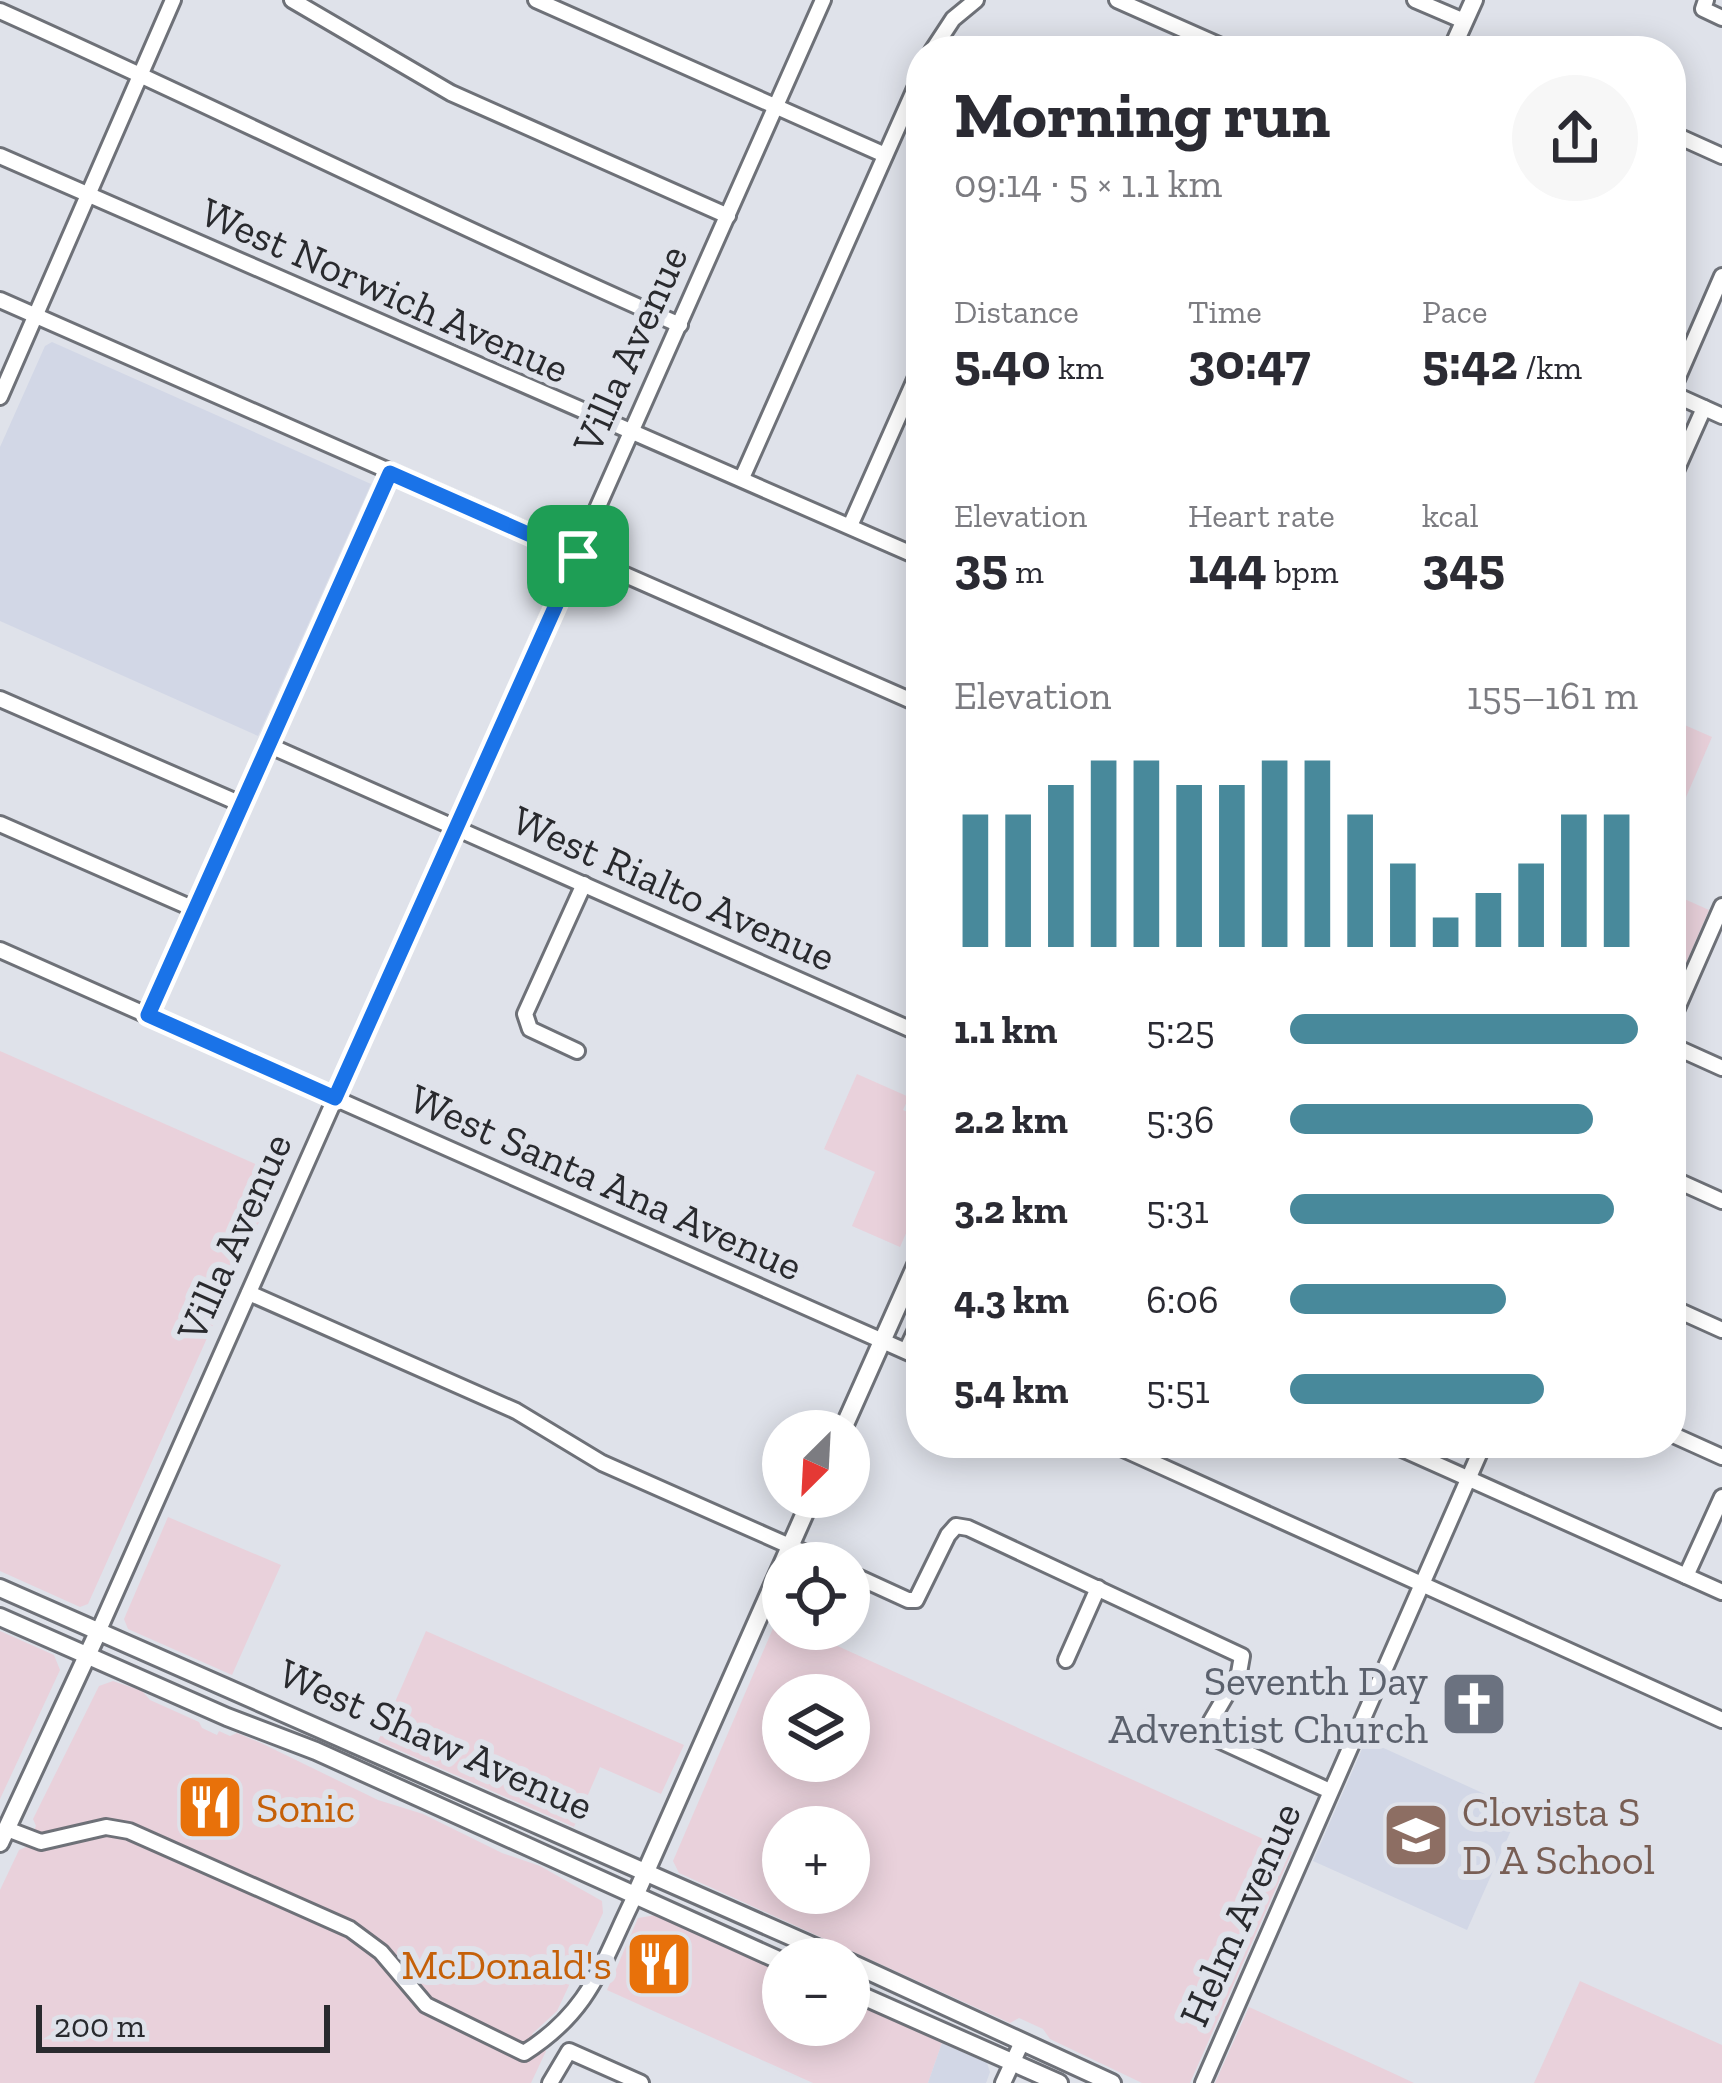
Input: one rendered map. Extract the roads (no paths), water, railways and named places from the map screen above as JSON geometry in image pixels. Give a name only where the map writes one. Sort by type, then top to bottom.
[{"type":"main road","points":[[1458,36],[1474,0]]},
{"type":"main road","points":[[852,1410],[906,1288]]},
{"type":"main road","name":"West Shaw Avenue","points":[[0,1588],[795,1938]]},
{"type":"main road","points":[[635,1895],[762,1609]]},
{"type":"main road","name":"West Shaw Avenue","points":[[0,1617],[362,1772],[762,1952]]},
{"type":"main road","name":"Villa Avenue","points":[[3,1836],[99,1630]]},
{"type":"main road","points":[[362,1772],[381,1767],[449,1797],[464,1793]]},
{"type":"main road","name":"West Shaw Avenue","points":[[870,1972],[1112,2083]]},
{"type":"main road","points":[[870,1999],[1059,2083]]},
{"type":"street","points":[[0,398],[173,0]]},
{"type":"street","points":[[292,0],[451,93],[728,216]]},
{"type":"street","points":[[536,0],[885,155]]},
{"type":"street","name":"Villa Avenue","points":[[99,1630],[824,0]]},
{"type":"street","points":[[942,36],[953,19],[976,0]]},
{"type":"street","points":[[1117,0],[1198,36]]},
{"type":"street","points":[[1415,0],[1464,21]]},
{"type":"street","points":[[1705,4],[1722,18]]},
{"type":"street","points":[[0,11],[142,74],[415,207],[680,325]]},
{"type":"street","points":[[742,478],[906,108]]},
{"type":"street","points":[[1686,139],[1722,155]]},
{"type":"street","name":"West Norwich Avenue","points":[[0,156],[906,551]]},
{"type":"street","points":[[1686,359],[1722,276]]},
{"type":"street","points":[[0,300],[906,699]]},
{"type":"street","points":[[850,526],[906,399]]},
{"type":"street","points":[[1686,400],[1722,416]]},
{"type":"street","points":[[1686,448],[1704,408]]},
{"type":"street","points":[[148,1015],[390,473]]},
{"type":"street","points":[[0,699],[241,804]]},
{"type":"street","name":"West Rialto Avenue","points":[[268,745],[906,1027]]},
{"type":"street","points":[[0,824],[194,909]]},
{"type":"street","points":[[577,1052],[530,1029],[525,1014],[584,884]]},
{"type":"street","points":[[1686,992],[1718,929],[1722,906]]},
{"type":"street","name":"West Santa Ana Avenue","points":[[0,950],[906,1351]]},
{"type":"street","points":[[1686,1052],[1722,1068]]},
{"type":"street","points":[[1686,1185],[1722,1201]]},
{"type":"street","points":[[249,1294],[530,1417],[602,1463],[781,1542]]},
{"type":"street","points":[[1686,1314],[1722,1330]]},
{"type":"street","points":[[1686,1441],[1722,1457]]},
{"type":"street","points":[[1142,1458],[1722,1720]]},
{"type":"street","points":[[1421,1458],[1722,1592]]},
{"type":"street","name":"Helm Avenue","points":[[1203,2083],[1477,1458]]},
{"type":"street","points":[[1686,1576],[1722,1497]]},
{"type":"street","points":[[870,1583],[916,1600],[956,1526],[968,1528],[1242,1656],[1239,1673],[1211,1720],[1214,1738],[1330,1791]]},
{"type":"street","points":[[1066,1660],[1099,1588]]},
{"type":"street","points":[[3,1836],[41,1842],[106,1826],[129,1831],[350,1929],[381,1952],[426,2005],[524,2053],[559,2028],[584,2001],[635,1895]]},
{"type":"street","points":[[1003,2083],[1022,2042]]},
{"type":"street","points":[[550,2083],[569,2051],[641,2083]]},
{"type":"place","name":"Seventh Day Adventist Church","points":[[1474,1704]]},
{"type":"place","name":"Sonic","points":[[210,1807]]},
{"type":"place","name":"Clovista S D A School","points":[[1416,1835]]},
{"type":"place","name":"McDonald's","points":[[659,1964]]}]
